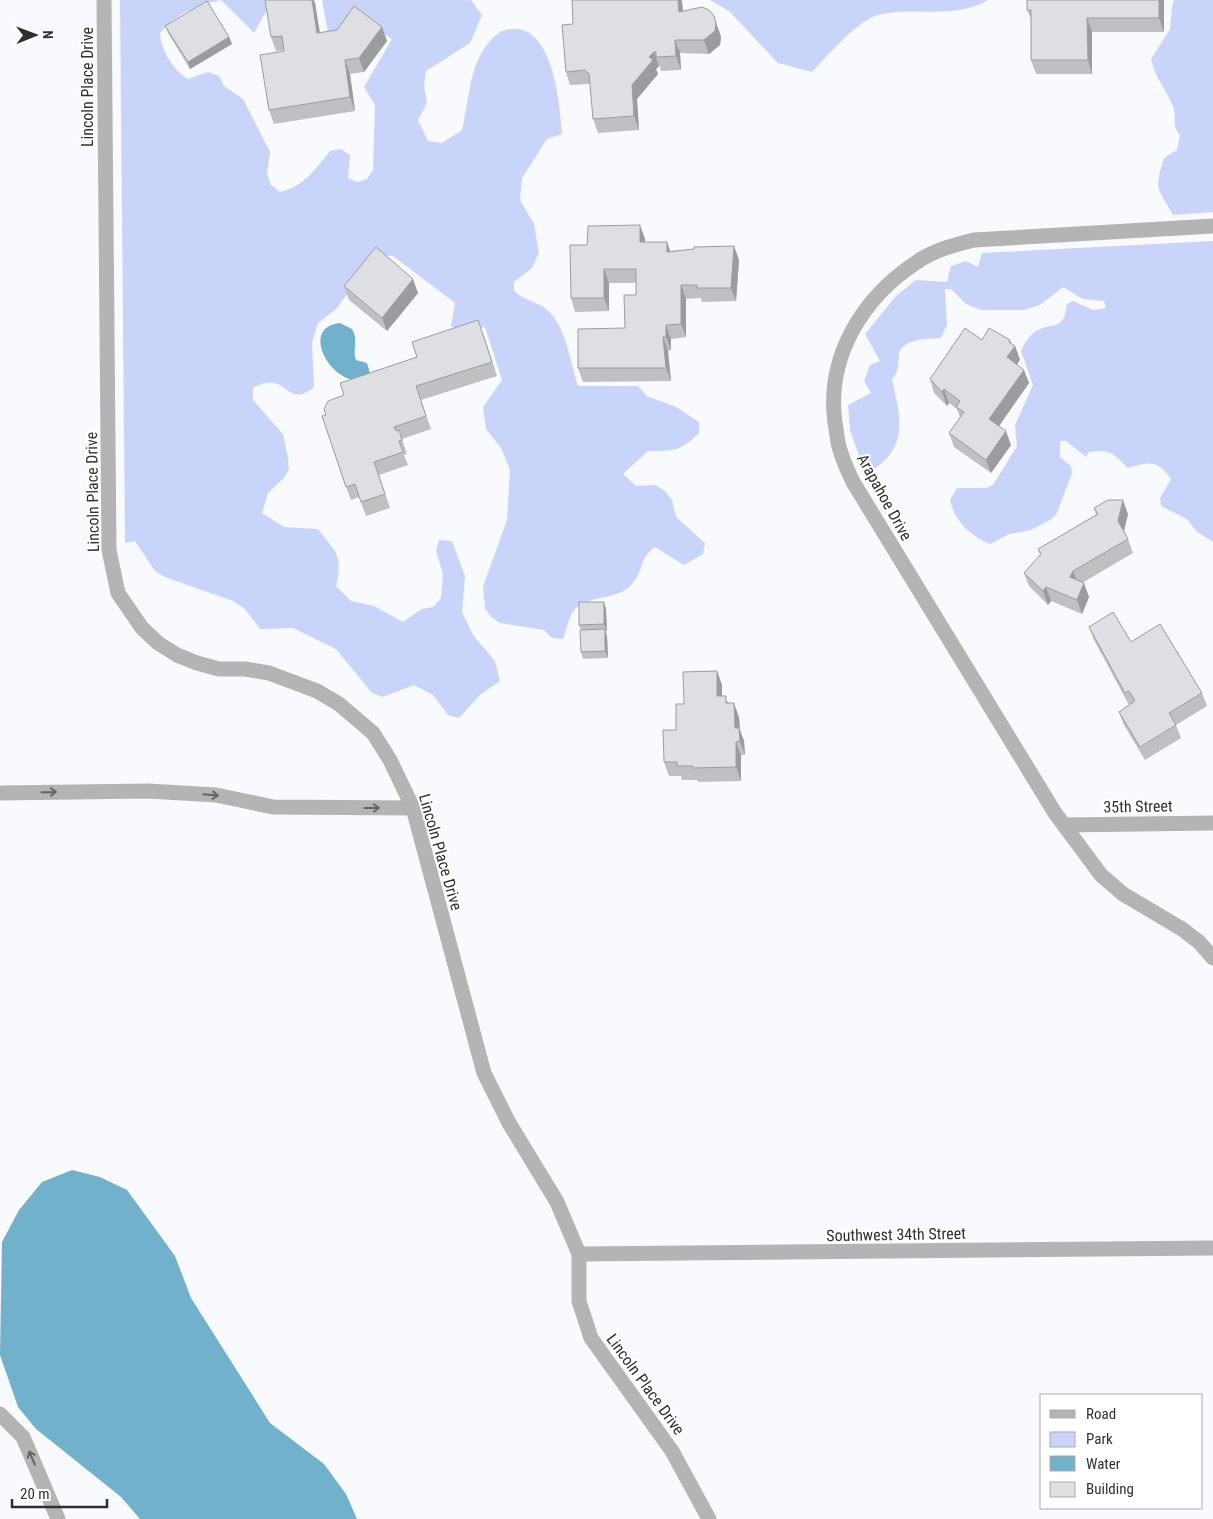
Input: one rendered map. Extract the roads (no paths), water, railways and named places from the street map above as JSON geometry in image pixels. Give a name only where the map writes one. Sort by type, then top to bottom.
[{"type":"street","name":"Lincoln Place Drive","points":[[104,0],[109,550],[118,593],[142,628],[177,655],[197,664],[219,669],[245,669],[269,673],[317,690],[338,704],[373,733],[390,760],[413,808],[484,1074],[509,1123],[558,1202],[579,1254],[579,1301],[591,1338],[672,1451],[709,1519]]},
{"type":"street","name":"Arapahoe Drive","points":[[1213,226],[974,240],[944,248],[918,261],[894,279],[859,316],[844,343],[837,372],[833,407],[838,440],[853,482],[1064,825],[1101,875],[1123,894],[1182,929],[1199,942],[1213,958]]},
{"type":"street","points":[[0,793],[148,791],[216,795],[273,808],[413,808]]},
{"type":"street","name":"35th Street","points":[[1064,825],[1213,823]]},
{"type":"street","name":"Southwest 34th Street","points":[[579,1254],[1213,1248]]},
{"type":"street","points":[[0,1414],[23,1437],[58,1519]]},
{"type":"water","points":[[340,323],[352,329],[355,337],[356,360],[367,363],[370,373],[355,380],[345,377],[336,371],[328,362],[320,342],[322,333],[328,327]]},
{"type":"water","points":[[72,1170],[100,1177],[127,1190],[175,1256],[191,1298],[270,1423],[324,1464],[346,1494],[357,1519],[140,1519],[121,1497],[36,1429],[18,1407],[0,1355],[2,1242],[19,1210],[42,1182]]}]
